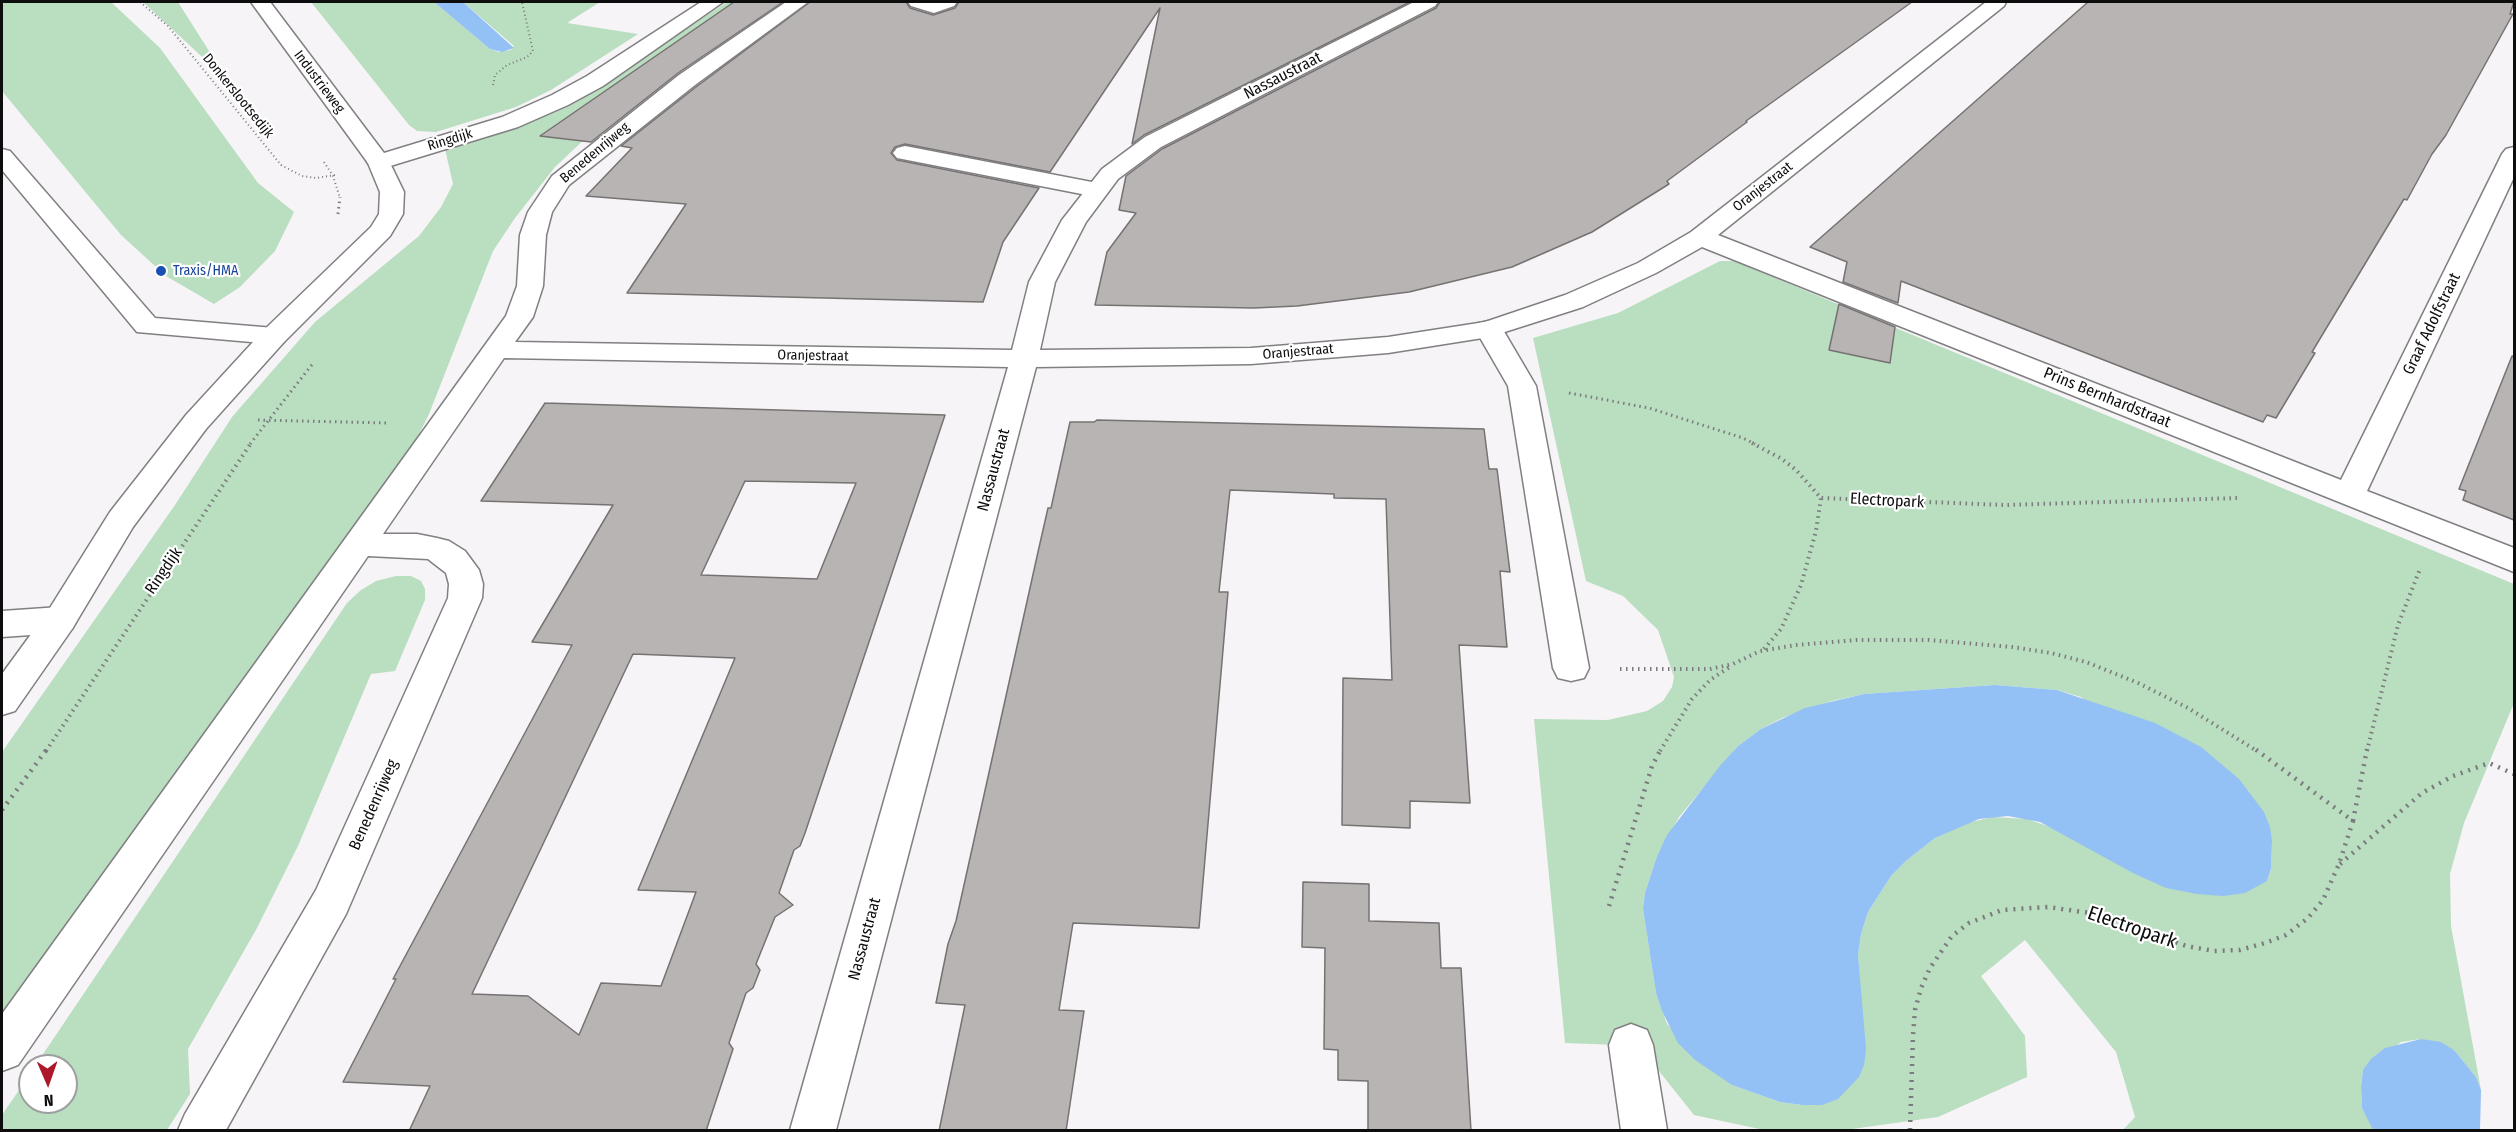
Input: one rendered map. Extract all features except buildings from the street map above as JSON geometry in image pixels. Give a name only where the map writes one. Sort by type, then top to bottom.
[{"type":"street","name":"Industrieweg","points":[[260,2],[379,162]]},
{"type":"street","name":"Ringdijk","points":[[379,162],[510,122],[560,100],[595,81],[713,2]]},
{"type":"street","name":"Benedenrijweg","points":[[2,1050],[519,317],[530,285],[533,235],[540,212],[560,182],[595,151],[687,80],[798,2]]},
{"type":"street","points":[[918,2],[934,7],[947,2]]},
{"type":"street","name":"Nassaustraat","points":[[813,1131],[1024,359],[1042,282],[1074,220],[1110,174],[1153,142],[1428,2]]},
{"type":"street","name":"Oranjestraat","points":[[497,350],[1024,359],[1251,356],[1388,345],[1489,329],[1574,301],[1647,268],[1700,237],[1997,2]]},
{"type":"street","points":[[905,153],[1097,190]]},
{"type":"street","name":"Graaf Adolfstraat","points":[[2350,494],[2514,154]]},
{"type":"street","points":[[2,156],[147,326],[274,336]]},
{"type":"street","points":[[2,701],[60,620],[121,520],[196,422],[274,336],[381,231],[391,214],[392,192],[379,162]]},
{"type":"street","name":"Prins Bernhardstraat","points":[[1700,237],[2514,561]]},
{"type":"street","points":[[1489,329],[1522,386],[1571,668]]},
{"type":"street","name":"Benedenrijweg","points":[[201,1131],[331,901],[465,598],[466,584],[462,570],[453,558],[437,549],[417,545],[357,545]]},
{"type":"street","points":[[2,624],[60,620]]},
{"type":"street","points":[[1631,1046],[1644,1131]]},
{"type":"path","name":"Donkerslootsedijk","points":[[140,2],[168,26],[281,165],[302,176],[316,178],[333,176]]},
{"type":"path","points":[[495,75],[507,65],[527,57],[533,51],[522,2]]},
{"type":"path","name":"Ringdijk","points":[[2,810],[52,743],[159,579],[267,420],[319,355]]},
{"type":"path","points":[[1522,386],[1619,401],[1720,429],[1743,438],[1782,459],[1796,470],[1821,498],[1816,531],[1801,585],[1775,638],[1760,651],[1710,680],[1692,699],[1678,719],[1652,766],[1609,906]]},
{"type":"path","points":[[267,420],[443,424]]},
{"type":"path","name":"Electropark","points":[[1821,498],[2029,505],[2240,498]]},
{"type":"path","name":"Electropark","points":[[1910,1131],[1913,1035],[1915,1010],[1921,988],[1930,968],[1952,936],[1970,923],[2002,910],[2048,907],[2104,915],[2186,946],[2214,951],[2240,950],[2286,935],[2308,918],[2323,900],[2339,864],[2353,821],[2373,718],[2398,625],[2436,529]]},
{"type":"path","points":[[1760,651],[1796,645],[1856,640],[1929,640],[2012,647],[2086,662],[2158,693],[2228,732],[2353,821]]},
{"type":"path","points":[[1571,668],[1688,671],[1710,669],[1740,661]]},
{"type":"path","name":"Electropark","points":[[2339,864],[2422,793],[2452,776],[2488,763],[2514,774]]},
{"type":"green space","points":[[2,2],[111,2],[160,48],[258,183],[294,212],[275,251],[240,287],[214,304],[166,276],[121,235],[2,91]]},
{"type":"green space","points":[[143,2],[178,2],[228,81]]},
{"type":"green space","points":[[311,2],[434,2],[490,49],[499,52],[511,50],[514,46],[463,2],[600,2],[567,23],[638,34],[551,90],[516,107],[436,132],[417,131],[409,125]]},
{"type":"green space","points":[[727,2],[781,2],[605,120],[555,167],[515,218],[493,251],[429,414],[396,481],[241,697],[2,1012],[2,752],[175,505],[232,417],[315,322],[419,236],[441,207],[453,184],[445,149],[512,129],[555,111],[597,88]]},
{"type":"green space","points":[[1720,261],[1734,261],[2514,584],[2514,703],[2464,823],[2450,874],[2451,926],[2481,1090],[2476,1077],[2455,1051],[2421,1039],[2401,1042],[2363,1070],[2362,1108],[2374,1130],[2123,1130],[2135,1117],[2116,1052],[2025,940],[1981,976],[2025,1036],[2027,1077],[1938,1117],[1845,1130],[1764,1130],[1694,1115],[1647,1056],[1645,1046],[1565,1043],[1534,719],[1608,720],[1647,711],[1663,701],[1672,687],[1674,677],[1658,630],[1623,596],[1586,581],[1533,338],[1618,313]],"holes":[[[1995,685],[2057,690],[2081,697],[2272,842],[2271,870],[2267,881],[2053,828],[2027,819],[1993,817],[1967,823],[1935,838],[1907,860],[1891,876],[1868,912],[1861,934],[1858,955],[1860,988],[1822,1105],[1780,1102],[1732,1085],[1667,1024],[1656,993],[1643,909],[1645,893],[1656,859],[1679,817],[1738,746],[1761,729],[1782,718],[1832,701],[1864,694]]]},
{"type":"green space","points":[[396,576],[411,576],[421,581],[425,589],[425,600],[395,671],[371,674],[298,846],[257,928],[188,1049],[190,1094],[167,1130],[2,1130],[2,1115],[18,1092],[18,1114],[78,1114],[78,1054],[43,1054],[347,603],[361,590],[376,581]]},
{"type":"water","points":[[434,2],[463,2],[514,48],[502,52],[490,49]]},
{"type":"water","points":[[1995,685],[2057,690],[2155,723],[2201,747],[2239,779],[2264,812],[2270,827],[2272,842],[2271,869],[2267,881],[2245,893],[2223,896],[2166,888],[2133,873],[2040,822],[2008,816],[1979,819],[1935,838],[1907,860],[1891,876],[1868,912],[1861,934],[1858,955],[1866,1049],[1864,1065],[1859,1077],[1838,1099],[1822,1105],[1780,1102],[1732,1085],[1695,1060],[1678,1043],[1662,1011],[1656,993],[1643,909],[1645,893],[1656,859],[1667,835],[1719,767],[1738,746],[1761,729],[1805,708],[1864,694]]},
{"type":"water","points":[[2421,1039],[2441,1042],[2455,1051],[2476,1077],[2481,1090],[2480,1130],[2374,1130],[2372,1128],[2362,1108],[2363,1070],[2371,1059],[2385,1048]]},
{"type":"place","name":"Traxis/HMA","points":[[161,271]]}]
